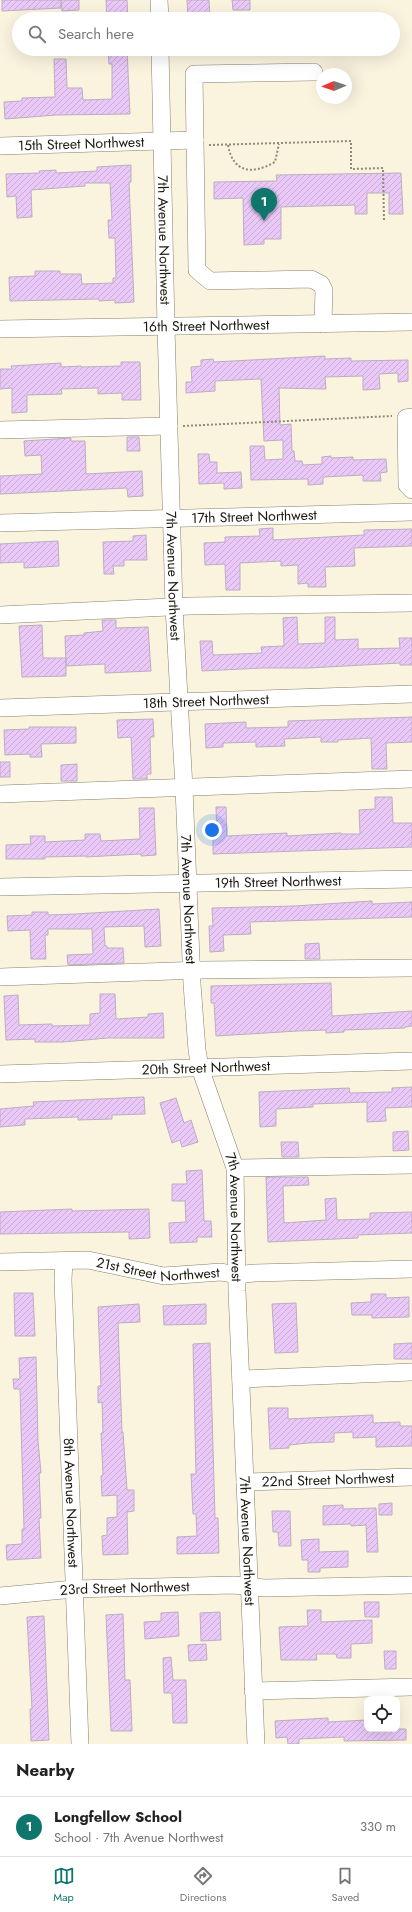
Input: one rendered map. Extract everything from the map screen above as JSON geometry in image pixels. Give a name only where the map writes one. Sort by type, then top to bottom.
[{"type":"street","points":[[159,0],[160,12]]},
{"type":"street","name":"7th Avenue Northwest","points":[[160,56],[174,607],[177,689],[180,703],[184,788],[191,971],[197,1050],[200,1068],[235,1168],[237,1275],[256,1744]]},
{"type":"street","points":[[314,72],[194,74],[197,270],[210,281],[311,279],[321,284],[324,290],[324,324]]},
{"type":"street","name":"15th Street Northwest","points":[[0,146],[162,141],[195,142]]},
{"type":"street","name":"16th Street Northwest","points":[[0,329],[412,322]]},
{"type":"street","points":[[406,417],[407,485],[412,490]]},
{"type":"street","points":[[0,430],[169,426]]},
{"type":"street","name":"17th Street Northwest","points":[[0,523],[412,512]]},
{"type":"street","points":[[0,615],[174,607],[412,603]]},
{"type":"street","name":"18th Street Northwest","points":[[0,708],[412,694]]},
{"type":"street","points":[[0,794],[412,779]]},
{"type":"street","name":"19th Street Northwest","points":[[0,887],[412,879]]},
{"type":"street","points":[[0,977],[191,971],[412,968]]},
{"type":"street","name":"20th Street Northwest","points":[[0,1074],[412,1061]]},
{"type":"street","points":[[235,1168],[412,1165]]},
{"type":"street","name":"21st Street Northwest","points":[[0,1262],[88,1260],[164,1276],[221,1272],[237,1275],[254,1272],[412,1269]]},
{"type":"street","name":"8th Avenue Northwest","points":[[64,1261],[63,1280],[80,1744]]},
{"type":"street","points":[[241,1379],[412,1372]]},
{"type":"street","name":"22nd Street Northwest","points":[[245,1482],[412,1477]]},
{"type":"street","name":"23rd Street Northwest","points":[[0,1596],[74,1589],[249,1586],[265,1588],[412,1585]]},
{"type":"street","points":[[254,1691],[412,1687]]},
{"type":"path","points":[[195,142],[228,144],[351,141],[352,169],[383,168],[384,222]]},
{"type":"path","points":[[228,144],[230,157],[238,166],[251,170],[263,169],[275,162],[279,143]]},
{"type":"path","points":[[169,426],[406,417]]},
{"type":"building","points":[[2,0],[61,0],[61,8],[2,11]]},
{"type":"building","points":[[61,0],[79,0],[79,10],[62,11]]},
{"type":"building","points":[[106,0],[127,0],[128,12],[107,12]]},
{"type":"building","points":[[187,0],[209,0],[210,12],[188,12]]},
{"type":"building","points":[[232,0],[250,0],[250,10],[233,10]]},
{"type":"building","points":[[108,56],[127,56],[130,114],[56,115],[5,119],[4,102],[22,101],[22,98],[55,97],[54,59],[66,59],[67,88],[82,88],[83,100],[112,99],[112,64],[109,64]]},
{"type":"building","points":[[131,165],[131,182],[129,182],[134,302],[115,303],[115,300],[99,301],[99,299],[10,301],[9,277],[35,276],[35,271],[60,271],[60,274],[81,274],[82,284],[113,283],[113,278],[116,278],[115,238],[109,238],[108,220],[112,220],[110,183],[85,183],[85,186],[31,190],[32,217],[17,218],[16,196],[7,197],[6,174],[40,173],[39,171],[56,170],[56,173],[97,171],[97,167]]},
{"type":"building","points":[[401,173],[403,214],[389,214],[389,193],[367,193],[367,214],[355,214],[355,205],[281,207],[281,239],[264,239],[264,244],[244,245],[243,198],[214,199],[214,182],[277,181],[276,175]]},
{"type":"building","points":[[325,356],[325,359],[351,358],[351,361],[408,360],[408,381],[398,382],[398,373],[379,374],[380,389],[363,390],[363,376],[325,377],[326,389],[279,388],[280,425],[291,424],[292,451],[294,451],[295,461],[302,461],[303,465],[322,464],[322,457],[331,456],[331,458],[353,457],[353,460],[386,459],[387,472],[380,473],[381,481],[363,481],[363,475],[323,477],[323,484],[308,485],[308,479],[251,480],[250,446],[264,446],[265,460],[283,459],[283,440],[264,441],[261,379],[215,381],[215,391],[186,393],[186,382],[192,382],[191,367],[201,366],[201,360],[213,359],[214,362]]},
{"type":"building","points":[[121,362],[140,362],[141,400],[122,400],[122,393],[98,394],[98,388],[61,389],[62,394],[27,395],[27,412],[12,413],[12,388],[0,389],[0,369],[12,369],[11,366],[61,363],[61,367],[121,366]]},
{"type":"building","points":[[127,437],[139,437],[140,451],[127,451]]},
{"type":"building","points":[[71,438],[71,441],[85,441],[86,474],[142,471],[143,496],[128,497],[127,488],[0,494],[0,476],[42,474],[41,455],[25,456],[24,441]]},
{"type":"building","points":[[198,454],[209,454],[210,462],[217,462],[217,473],[241,472],[242,488],[224,489],[224,483],[199,484]]},
{"type":"building","points":[[273,528],[273,540],[364,535],[364,530],[412,529],[412,546],[354,548],[355,566],[325,567],[326,587],[308,587],[308,583],[298,584],[298,565],[281,566],[281,561],[240,563],[240,590],[226,590],[225,564],[205,565],[204,543],[225,542],[225,537],[260,536],[259,529]]},
{"type":"building","points":[[146,535],[147,560],[124,560],[124,566],[113,566],[114,574],[104,574],[103,542],[133,541],[133,536]]},
{"type":"building","points":[[58,541],[59,566],[24,568],[24,562],[0,563],[0,544]]},
{"type":"building","points":[[297,617],[298,644],[325,643],[325,617],[335,617],[335,640],[358,639],[358,649],[400,648],[399,638],[412,638],[412,665],[400,665],[400,663],[309,668],[262,668],[202,671],[200,641],[212,641],[213,655],[262,653],[261,647],[284,646],[283,618]]},
{"type":"building","points":[[102,620],[116,620],[116,628],[148,627],[151,671],[105,673],[105,664],[66,666],[65,636],[84,635],[84,633],[103,631]]},
{"type":"building","points":[[42,625],[43,658],[66,658],[66,676],[22,677],[19,626]]},
{"type":"building","points":[[412,717],[412,742],[386,743],[387,769],[372,769],[371,738],[338,740],[338,742],[321,742],[321,737],[284,739],[285,746],[256,747],[256,742],[223,743],[223,747],[206,748],[205,724],[246,722],[246,728],[288,727],[288,721]]},
{"type":"building","points":[[153,719],[154,737],[150,737],[151,774],[147,774],[147,779],[133,779],[131,737],[118,738],[117,720]]},
{"type":"building","points":[[29,727],[76,727],[76,743],[41,744],[42,757],[30,757],[30,754],[5,755],[4,730],[29,729]]},
{"type":"building","points":[[0,762],[10,762],[10,777],[0,777]]},
{"type":"building","points":[[77,764],[77,781],[61,781],[61,765]]},
{"type":"building","points":[[375,797],[392,797],[393,823],[412,823],[412,847],[213,854],[213,838],[217,838],[216,807],[226,807],[227,836],[287,833],[287,836],[341,833],[360,834],[359,810],[375,809]]},
{"type":"building","points":[[139,808],[154,808],[156,855],[141,856],[141,854],[86,857],[45,857],[45,859],[6,859],[6,845],[31,844],[30,836],[45,836],[45,842],[85,840],[85,834],[100,834],[101,841],[140,839]]},
{"type":"building","points":[[372,901],[372,904],[412,902],[412,917],[250,922],[251,934],[223,935],[224,951],[210,952],[209,926],[213,926],[212,908],[294,906]]},
{"type":"building","points":[[159,909],[161,946],[145,947],[144,926],[104,927],[105,946],[107,946],[107,948],[123,948],[124,963],[68,965],[67,955],[93,954],[92,929],[48,929],[48,935],[45,935],[46,959],[31,959],[30,930],[8,931],[7,916],[32,915],[32,912],[48,912],[48,915]]},
{"type":"building","points":[[319,943],[320,959],[305,959],[305,944]]},
{"type":"building","points":[[331,983],[332,1016],[412,1011],[412,1026],[405,1028],[344,1030],[344,1032],[326,1033],[326,1030],[216,1036],[214,1003],[211,1003],[211,986]]},
{"type":"building","points":[[100,994],[115,994],[116,1019],[148,1017],[148,1014],[163,1013],[164,1038],[108,1038],[63,1042],[35,1042],[35,1039],[6,1040],[4,996],[18,995],[19,1025],[52,1024],[52,1026],[90,1025],[90,1014],[100,1013]]},
{"type":"building","points":[[412,1087],[412,1107],[385,1108],[386,1121],[367,1122],[367,1102],[313,1104],[313,1107],[276,1109],[276,1126],[260,1127],[259,1092],[349,1088],[350,1093],[392,1092],[392,1088]]},
{"type":"building","points":[[144,1097],[145,1114],[112,1115],[112,1119],[78,1120],[78,1117],[25,1119],[25,1125],[0,1127],[0,1109],[34,1106],[33,1102]]},
{"type":"building","points":[[176,1098],[184,1123],[191,1120],[198,1142],[182,1147],[180,1140],[172,1143],[160,1103]]},
{"type":"building","points":[[408,1131],[409,1150],[393,1151],[393,1132]]},
{"type":"building","points":[[281,1142],[298,1142],[299,1157],[282,1157]]},
{"type":"building","points":[[202,1170],[204,1221],[211,1221],[212,1237],[197,1237],[197,1242],[170,1243],[169,1223],[186,1222],[185,1201],[172,1201],[172,1184],[187,1184],[186,1171]]},
{"type":"building","points":[[266,1177],[308,1177],[309,1185],[283,1186],[284,1223],[326,1220],[325,1199],[336,1198],[337,1220],[370,1219],[370,1213],[412,1212],[412,1233],[358,1235],[358,1238],[268,1242]]},
{"type":"building","points":[[72,1209],[72,1211],[149,1209],[150,1238],[129,1239],[129,1232],[0,1234],[0,1212]]},
{"type":"building","points":[[14,1293],[33,1293],[35,1336],[15,1336]]},
{"type":"building","points":[[371,1294],[386,1294],[386,1298],[409,1297],[409,1317],[372,1318],[372,1315],[352,1315],[351,1303],[371,1302]]},
{"type":"building","points":[[296,1303],[298,1352],[275,1353],[272,1304]]},
{"type":"building","points":[[139,1304],[140,1322],[118,1323],[122,1432],[127,1490],[134,1490],[134,1511],[127,1512],[128,1554],[103,1555],[102,1536],[107,1535],[107,1518],[117,1517],[117,1495],[102,1496],[101,1476],[103,1475],[101,1433],[103,1433],[102,1402],[98,1403],[98,1386],[101,1386],[98,1307]]},
{"type":"building","points":[[206,1304],[206,1324],[164,1325],[163,1306]]},
{"type":"building","points":[[210,1343],[215,1518],[218,1518],[219,1553],[177,1554],[177,1537],[197,1536],[196,1514],[193,1514],[191,1474],[196,1474],[193,1344]]},
{"type":"building","points":[[412,1343],[412,1359],[394,1359],[394,1344]]},
{"type":"building","points":[[36,1357],[38,1441],[41,1473],[39,1473],[41,1518],[39,1518],[41,1558],[7,1560],[6,1545],[22,1544],[22,1529],[24,1529],[20,1389],[14,1389],[13,1379],[20,1379],[19,1358]]},
{"type":"building","points":[[268,1408],[288,1408],[288,1419],[373,1415],[373,1423],[400,1422],[400,1426],[412,1426],[412,1446],[376,1447],[376,1437],[353,1438],[353,1432],[334,1433],[334,1442],[289,1445],[289,1448],[270,1449]]},
{"type":"building","points":[[392,1503],[392,1515],[379,1515],[379,1504]]},
{"type":"building","points":[[343,1505],[343,1509],[376,1508],[378,1552],[367,1552],[366,1525],[323,1525],[323,1506]]},
{"type":"building","points":[[272,1511],[290,1511],[291,1546],[279,1546],[278,1532],[273,1532]]},
{"type":"building","points":[[319,1539],[319,1552],[348,1551],[348,1567],[320,1568],[320,1572],[308,1572],[308,1560],[302,1560],[301,1540]]},
{"type":"building","points":[[364,1602],[379,1602],[379,1617],[365,1617]]},
{"type":"building","points":[[307,1610],[321,1610],[321,1622],[372,1620],[372,1643],[351,1644],[351,1658],[337,1658],[336,1654],[316,1654],[317,1660],[281,1660],[279,1627],[308,1626]]},
{"type":"building","points":[[178,1612],[179,1636],[145,1639],[144,1622],[161,1621],[161,1613]]},
{"type":"building","points":[[220,1612],[221,1640],[201,1641],[200,1613]]},
{"type":"building","points":[[123,1614],[125,1680],[130,1680],[132,1731],[111,1731],[106,1615]]},
{"type":"building","points":[[44,1616],[49,1740],[31,1741],[30,1709],[32,1709],[27,1617]]},
{"type":"building","points":[[206,1644],[207,1660],[189,1661],[188,1645]]},
{"type":"building","points":[[384,1651],[396,1651],[396,1669],[385,1669]]},
{"type":"building","points":[[171,1657],[173,1680],[186,1680],[187,1723],[173,1723],[172,1693],[164,1693],[163,1658]]},
{"type":"building","points":[[328,1718],[328,1722],[364,1720],[364,1732],[400,1732],[400,1729],[406,1729],[406,1740],[344,1741],[344,1737],[299,1739],[299,1744],[288,1744],[287,1737],[276,1738],[275,1721]]},
{"type":"place","name":"Longfellow School","points":[[264,221]]}]
